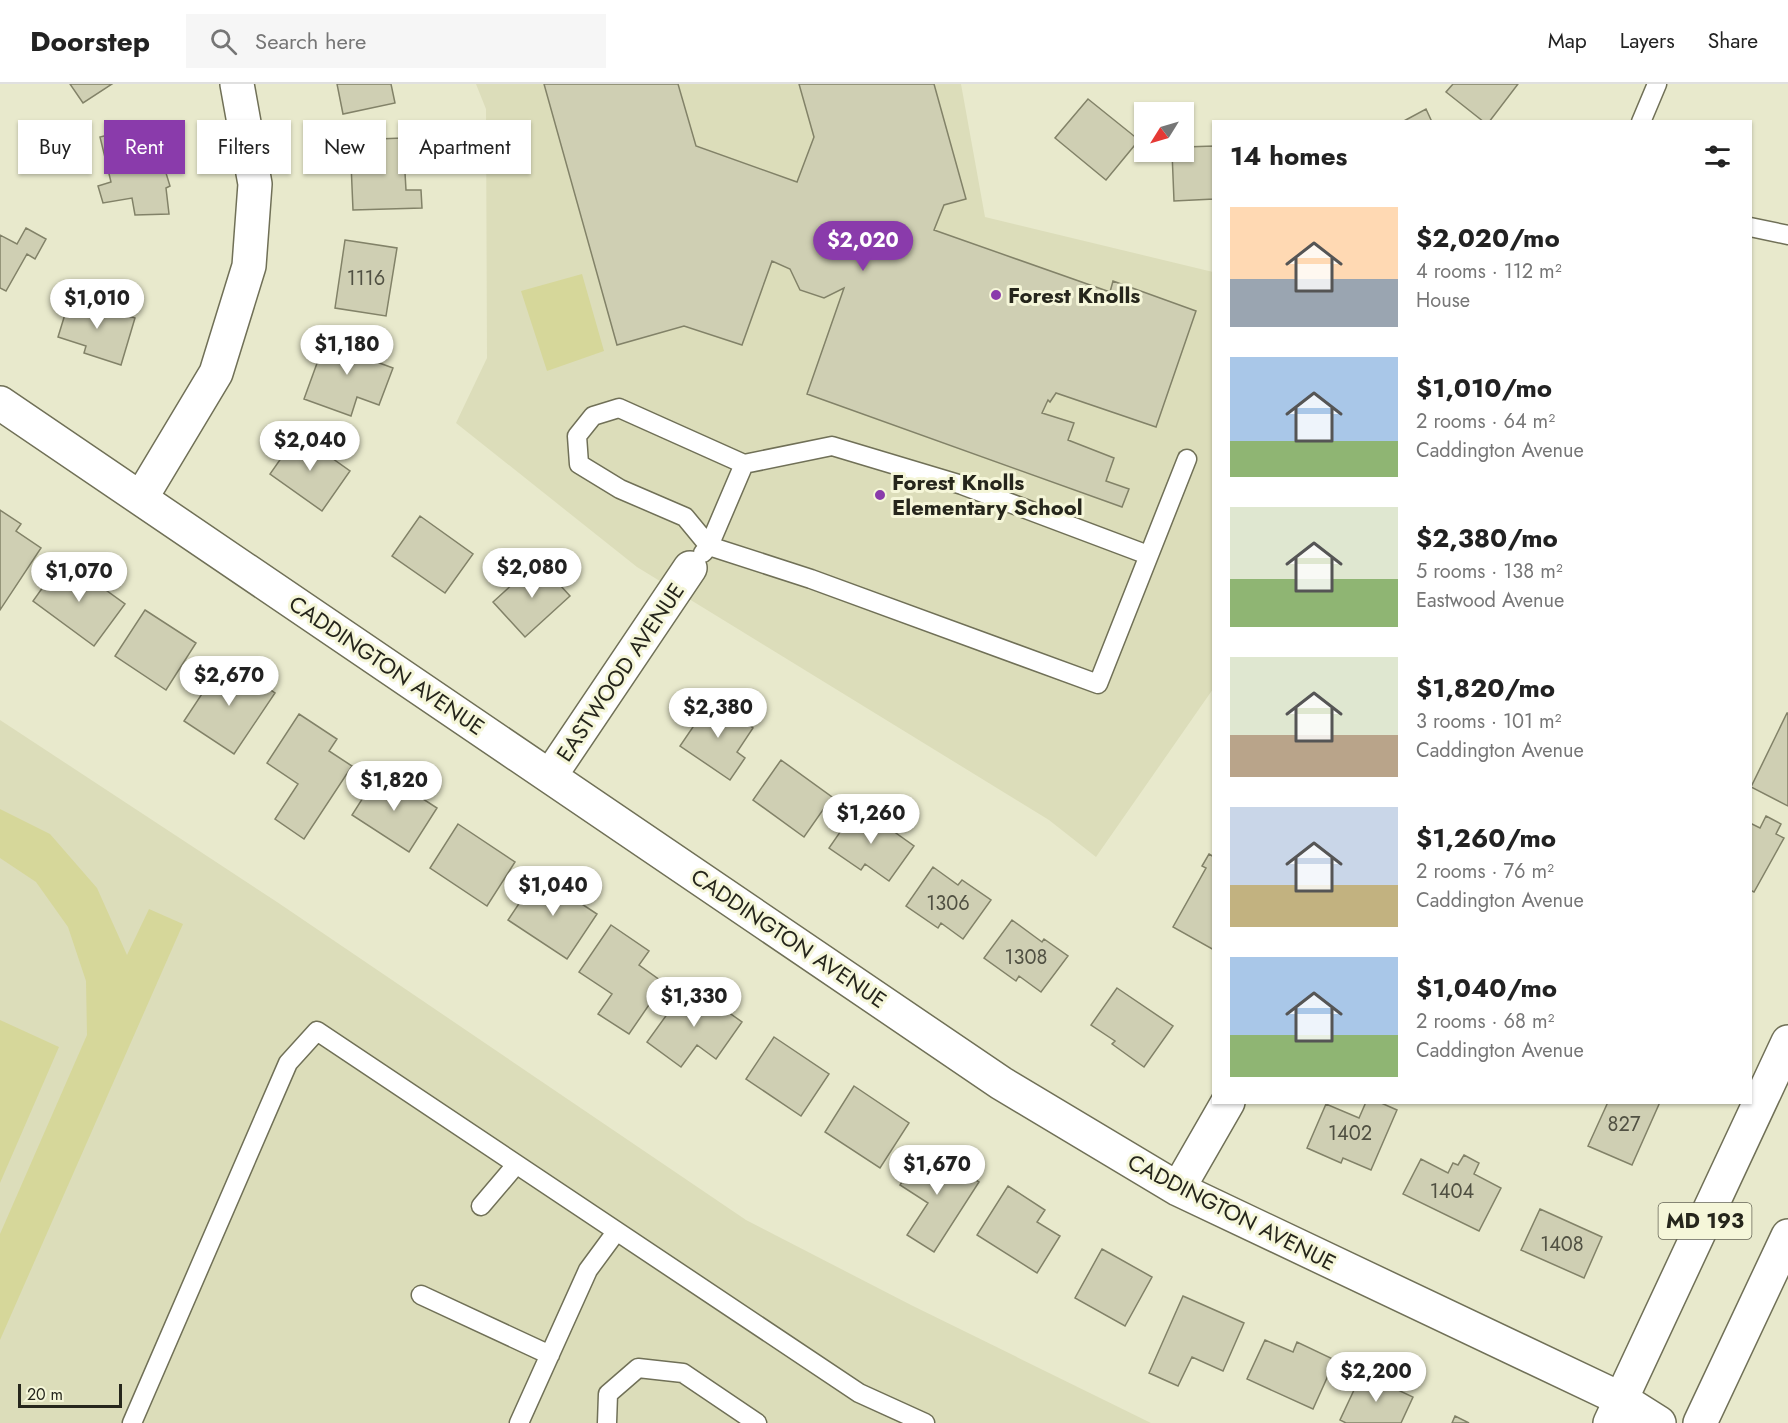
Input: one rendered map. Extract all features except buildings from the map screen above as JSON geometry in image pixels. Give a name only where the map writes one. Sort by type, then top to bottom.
[{"type":"street","points":[[141,498],[216,373],[249,266],[255,184],[237,84]]},
{"type":"street","name":"CADDINGTON AVENUE","points":[[0,403],[1001,1083],[1178,1189],[1615,1411],[1659,1423]]},
{"type":"street","name":"EASTWOOD AVENUE","points":[[550,776],[700,557]]},
{"type":"street","name":"MD 193","points":[[1615,1411],[1788,1042]]},
{"type":"street","points":[[1178,1189],[1227,1104]]},
{"type":"street","name":"MD 193","points":[[1700,1423],[1788,1236]]},
{"type":"lane","points":[[1642,120],[1657,84]]},
{"type":"lane","points":[[1752,227],[1788,235]]},
{"type":"lane","points":[[700,557],[685,517],[620,489],[579,464],[577,436],[593,416],[619,408],[744,464],[832,446],[962,485],[1148,555]]},
{"type":"lane","points":[[700,557],[811,579],[1098,684],[1187,459]]},
{"type":"lane","points":[[700,557],[744,464]]},
{"type":"lane","points":[[132,1423],[288,1063],[317,1032],[859,1393],[924,1423]]},
{"type":"lane","points":[[481,1206],[515,1166]]},
{"type":"lane","points":[[519,1423],[588,1270],[616,1232]]},
{"type":"lane","points":[[421,1295],[550,1355]]},
{"type":"lane","points":[[607,1423],[608,1395],[638,1368],[683,1373],[757,1423]]},
{"type":"shaded area","name":"Forest Knolls Elementary School","points":[[476,84],[961,84],[985,217],[1212,272],[1212,690],[1096,857],[1049,820],[637,567],[456,423],[487,358],[486,174],[531,174],[531,120],[486,120],[486,109]]},
{"type":"shaded area","points":[[0,720],[277,902],[746,1220],[911,1305],[1151,1423],[0,1423]]},
{"type":"green space","points":[[582,274],[604,351],[547,371],[521,291]]},
{"type":"green space","points":[[0,809],[50,834],[97,888],[127,955],[149,909],[183,924],[0,1340],[0,1234],[87,1035],[86,981],[68,927],[36,882],[0,858]]},
{"type":"green space","points":[[0,1020],[59,1047],[0,1183]]},
{"type":"place","name":"Forest Knolls","points":[[996,295]]},
{"type":"place","name":"Forest Knolls Elementary School","points":[[880,495]]}]
